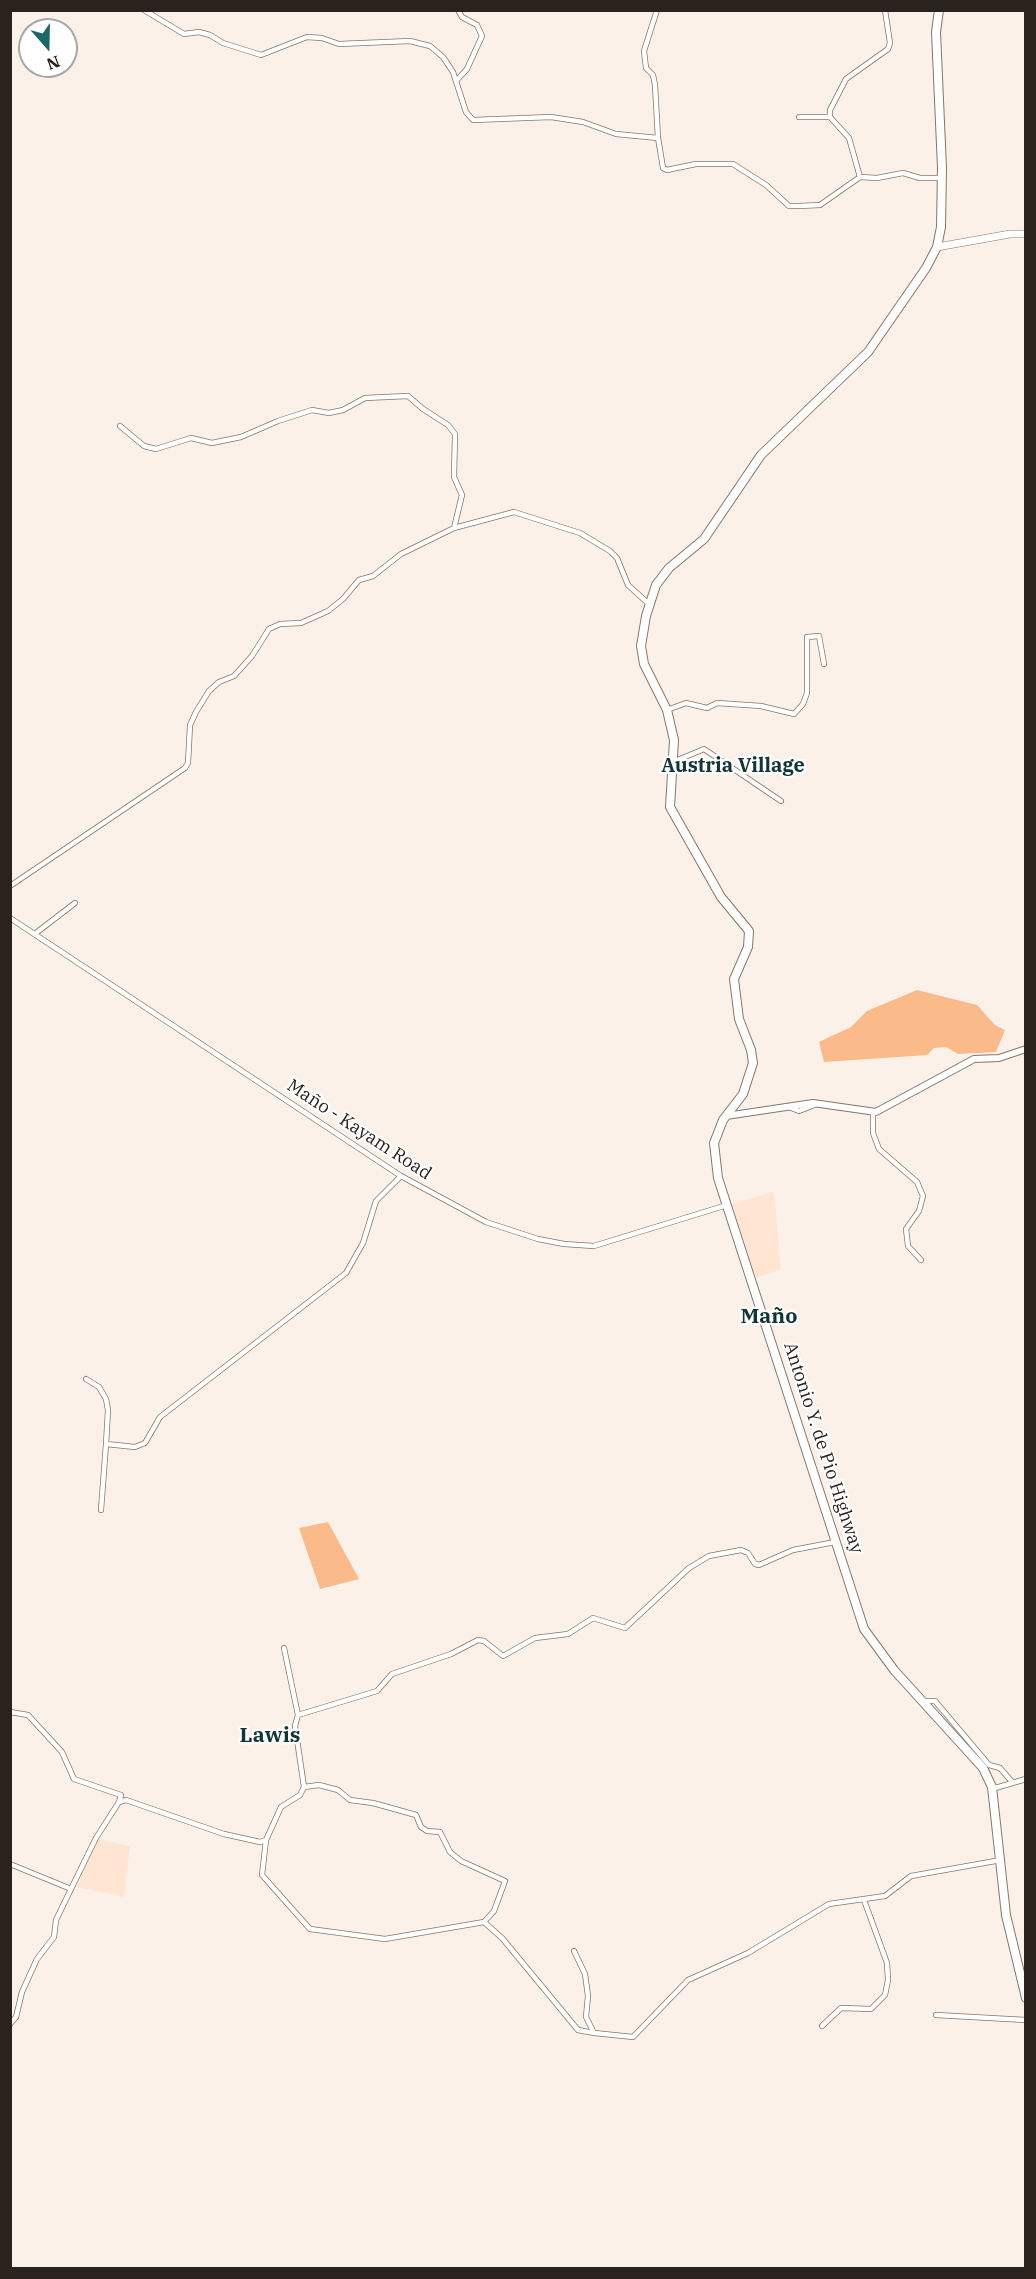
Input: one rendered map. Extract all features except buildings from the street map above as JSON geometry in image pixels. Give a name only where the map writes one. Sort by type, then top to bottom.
[{"type":"highway","name":"Antonio Y. de Pio Highway","points":[[939,10],[936,32],[942,178],[941,227],[937,247],[926,268],[868,352],[761,455],[704,539],[669,568],[656,585],[641,646],[644,664],[667,710],[674,740],[670,794],[673,813],[722,897],[749,931],[748,947],[734,979],[739,1019],[751,1050],[753,1063],[743,1094],[726,1116],[714,1143],[715,1161],[727,1205],[864,1629],[894,1670],[983,1768],[993,1789],[1006,1915],[1026,1998]]},
{"type":"main road","points":[[937,247],[1010,234],[1026,234]]},
{"type":"street","points":[[144,10],[184,34],[199,32],[210,35],[223,43],[261,55],[307,37],[322,38],[339,44],[410,40],[430,46],[437,51],[453,72],[466,112],[473,120],[551,117],[583,122],[616,134],[658,138]]},
{"type":"street","points":[[457,80],[466,69],[482,36],[477,25],[462,17],[458,10]]},
{"type":"street","points":[[657,10],[644,51],[646,68],[653,75],[655,85],[658,138],[663,168],[667,170],[696,164],[733,164],[776,192],[789,206],[820,205],[860,177],[877,178],[903,173],[920,177],[942,178]]},
{"type":"street","points":[[860,177],[849,138],[830,117],[830,110],[846,79],[888,49],[890,43],[885,10]]},
{"type":"street","points":[[799,117],[830,117]]},
{"type":"street","points":[[120,426],[144,446],[156,449],[191,438],[212,443],[241,437],[278,421],[312,410],[329,413],[343,410],[365,398],[408,396],[448,425],[455,434],[454,477],[462,495],[454,528]]},
{"type":"street","points":[[10,886],[185,768],[188,763],[190,725],[196,712],[209,691],[219,682],[234,676],[252,656],[268,629],[280,624],[301,622],[328,611],[344,599],[359,580],[374,576],[401,554],[454,528],[514,512],[580,533],[610,551],[616,558],[628,585],[650,605]]},
{"type":"street","points":[[667,710],[686,703],[707,708],[717,703],[760,706],[794,714],[804,704],[807,693],[807,637],[819,636],[824,664]]},
{"type":"street","points":[[673,762],[704,749],[781,801]]},
{"type":"street","points":[[36,933],[75,903]]},
{"type":"street","name":"Maño - Kayam Road","points":[[10,918],[402,1176],[486,1222],[538,1239],[585,1246],[606,1243],[727,1205]]},
{"type":"street","points":[[726,1116],[819,1103],[873,1113],[915,1093],[974,1059],[999,1058],[1026,1049]]},
{"type":"street","points":[[873,1113],[873,1133],[879,1149],[917,1182],[923,1196],[919,1211],[906,1228],[908,1246],[921,1260]]},
{"type":"street","points":[[106,1444],[135,1447],[145,1443],[160,1417],[346,1273],[363,1243],[376,1201],[402,1176]]},
{"type":"street","points":[[86,1379],[99,1387],[106,1398],[108,1410],[101,1510]]},
{"type":"street","points":[[298,1714],[377,1690],[392,1674],[451,1654],[478,1640],[484,1641],[503,1656],[540,1636],[568,1634],[593,1618],[625,1628],[689,1568],[709,1556],[741,1550],[748,1553],[755,1564],[759,1565],[793,1550],[835,1542]]},
{"type":"street","points":[[284,1648],[298,1714],[295,1726],[304,1787],[300,1795],[281,1807],[266,1840],[262,1875],[310,1929],[386,1939],[484,1922],[494,1911],[505,1881],[461,1861],[450,1852],[440,1832],[427,1831],[422,1827],[416,1815],[373,1803],[350,1800],[338,1790],[319,1785],[304,1787]]},
{"type":"street","points":[[923,1701],[935,1701],[988,1765],[1000,1768],[1013,1783]]},
{"type":"street","points":[[10,1712],[28,1715],[62,1752],[74,1779],[121,1795],[96,1838],[56,1920],[54,1937],[37,1959],[22,1992],[16,2017],[10,2024]]},
{"type":"street","points":[[993,1789],[1026,1779]]},
{"type":"street","points":[[119,1802],[126,1800],[224,1834],[260,1842],[266,1840]]},
{"type":"street","points":[[484,1922],[502,1938],[578,2030],[633,2037],[688,1980],[748,1953],[829,1904],[885,1896],[911,1876],[1001,1860]]},
{"type":"street","points":[[10,1864],[71,1889]]},
{"type":"street","points":[[822,2026],[841,2008],[871,2009],[885,1995],[888,1980],[887,1963],[864,1900]]},
{"type":"street","points":[[574,1951],[585,1974],[588,1996],[586,2017],[594,2033]]},
{"type":"street","points":[[936,2014],[1026,2020]]},
{"type":"shaded area","points":[[917,990],[977,1005],[995,1025],[1005,1030],[996,1052],[958,1054],[946,1047],[934,1048],[927,1055],[824,1062],[819,1042],[851,1027],[867,1011]]},
{"type":"shaded area","points":[[774,1191],[781,1270],[756,1278],[732,1204]]},
{"type":"shaded area","points":[[328,1522],[359,1579],[320,1589],[299,1528]]},
{"type":"shaded area","points":[[98,1839],[130,1846],[124,1897],[77,1887]]},
{"type":"district","name":"Austria Village","points":[[733,766]]},
{"type":"district","name":"Maño","points":[[769,1317]]},
{"type":"district","name":"Lawis","points":[[270,1736]]}]
